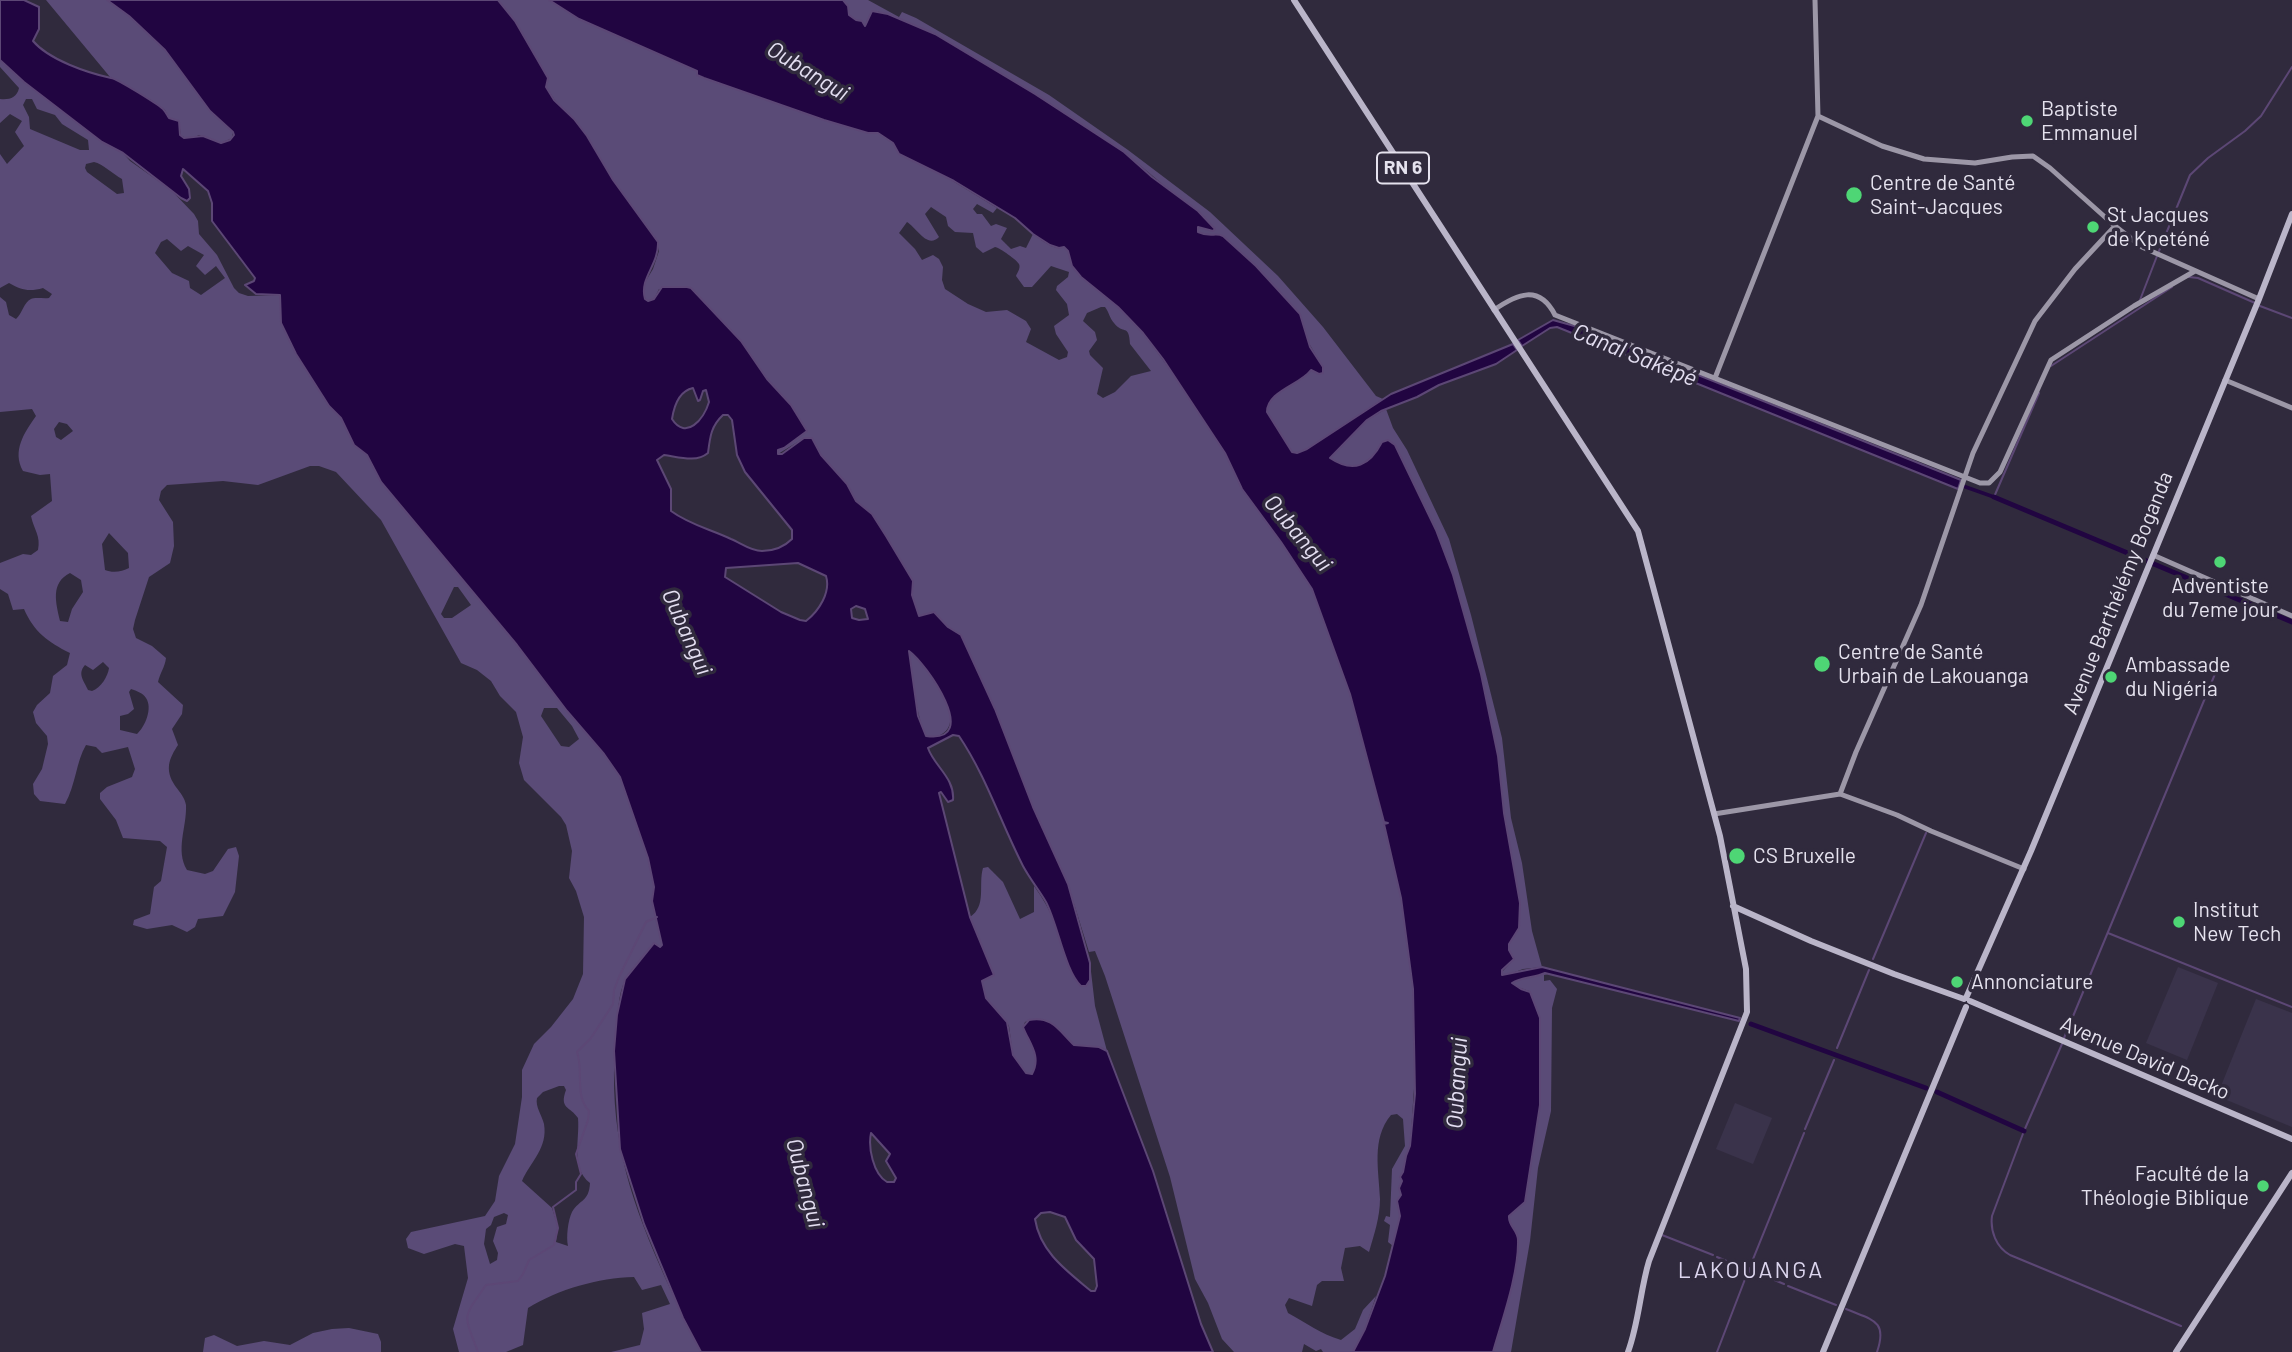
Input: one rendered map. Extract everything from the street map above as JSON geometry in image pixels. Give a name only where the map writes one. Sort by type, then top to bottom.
[{"type":"main road","name":"RN 6","points":[[1294,0],[1638,531],[1714,814],[1746,969],[1747,1013],[1649,1261],[1639,1321],[1628,1352]]},
{"type":"main road","name":"Avenue Barthélémy Boganda","points":[[1823,1352],[2292,214]]},
{"type":"main road","name":"Avenue David Dacko","points":[[1733,906],[2292,1139]]},
{"type":"main road","points":[[1737,925],[1744,917],[1752,916]]},
{"type":"main road","points":[[2176,1352],[2292,1173]]},
{"type":"street","points":[[1714,378],[1818,116],[1815,0]]},
{"type":"street","points":[[1818,116],[1882,146],[1924,159],[1975,163],[2033,156],[2142,247],[2258,302]]},
{"type":"street","points":[[1840,794],[1921,605],[1958,492],[1986,424],[2035,321],[2075,269],[2115,226]]},
{"type":"street","points":[[1494,310],[1513,297],[1535,295],[1546,303],[1555,315],[1980,483],[1996,478],[2051,360],[2134,306],[2195,271]]},
{"type":"street","points":[[2225,380],[2292,408]]},
{"type":"street","points":[[2151,559],[2292,616]]},
{"type":"street","points":[[1714,814],[1840,794],[2024,869]]},
{"type":"shaded area","points":[[46,0],[107,0],[129,16],[165,50],[210,111],[233,132],[232,138],[221,143],[199,135],[190,139],[181,136],[179,121],[169,118],[165,110],[151,100],[110,77]]},
{"type":"shaded area","points":[[498,0],[549,0],[579,19],[697,71],[704,78],[824,120],[868,133],[878,133],[893,143],[899,154],[933,169],[997,208],[993,213],[977,204],[973,209],[977,214],[982,214],[991,226],[996,224],[1007,228],[1001,239],[1011,249],[1020,246],[1026,248],[1033,234],[1052,246],[1064,247],[1068,251],[1072,266],[1081,277],[1118,307],[1143,333],[1190,397],[1225,453],[1242,489],[1312,589],[1350,694],[1389,840],[1401,898],[1412,976],[1416,1060],[1410,1146],[1397,1202],[1400,1216],[1393,1246],[1388,1242],[1390,1225],[1384,1221],[1386,1216],[1390,1217],[1392,1169],[1405,1146],[1403,1119],[1397,1114],[1391,1115],[1385,1124],[1378,1144],[1380,1206],[1369,1252],[1360,1246],[1345,1248],[1341,1268],[1344,1281],[1322,1281],[1317,1285],[1312,1306],[1289,1298],[1285,1305],[1288,1313],[1341,1340],[1355,1329],[1363,1310],[1376,1296],[1365,1329],[1353,1352],[1323,1352],[1321,1349],[1316,1351],[1304,1344],[1302,1352],[1234,1352],[1222,1339],[1195,1279],[1170,1177],[1105,976],[1095,951],[1089,952],[1068,884],[961,635],[948,627],[934,612],[919,617],[912,595],[913,581],[872,514],[856,501],[850,489],[821,455],[812,438],[804,438],[778,454],[778,450],[807,431],[741,342],[695,292],[659,289],[654,299],[647,301],[643,294],[644,284],[659,251],[656,239],[613,180],[587,136],[559,106],[546,87],[548,78],[515,21]],"holes":[[[931,207],[946,217],[948,226],[955,232],[973,233],[976,247],[983,253],[995,247],[1018,262],[1016,276],[1024,287],[1032,287],[1051,266],[1069,272],[1068,277],[1056,290],[1067,304],[1069,315],[1054,326],[1068,352],[1067,357],[1059,360],[1026,342],[1031,329],[1026,321],[1007,310],[986,312],[945,289],[942,280],[943,267],[939,259],[933,255],[922,260],[899,233],[907,222],[930,241],[939,237],[925,214]],[[1105,307],[1117,326],[1127,331],[1130,344],[1151,371],[1131,376],[1115,392],[1103,398],[1097,394],[1103,368],[1089,351],[1097,340],[1095,332],[1083,321],[1087,313]]]},
{"type":"shaded area","points":[[843,0],[868,0],[899,17],[902,12],[916,18],[1049,95],[1128,150],[1210,212],[1278,276],[1323,327],[1376,396],[1383,399],[1307,449],[1292,452],[1267,412],[1269,405],[1278,393],[1311,370],[1322,374],[1318,359],[1305,336],[1300,314],[1256,266],[1223,236],[1198,232],[1198,227],[1213,231],[1214,227],[1124,152],[1035,94],[935,34],[877,11],[867,20],[865,26],[851,16]]},
{"type":"shaded area","points":[[0,60],[24,82],[102,142],[123,153],[171,190],[194,214],[198,221],[199,234],[217,255],[239,293],[248,296],[280,295],[281,323],[296,354],[341,418],[354,445],[367,455],[381,482],[517,645],[620,777],[648,858],[654,887],[652,901],[662,945],[660,947],[654,943],[628,975],[621,992],[614,1058],[618,1134],[634,1200],[666,1279],[701,1352],[611,1352],[640,1345],[644,1329],[642,1313],[670,1304],[661,1285],[642,1290],[634,1277],[579,1286],[528,1308],[523,1345],[506,1352],[459,1352],[453,1329],[468,1278],[464,1246],[455,1244],[424,1254],[408,1248],[406,1239],[411,1232],[485,1216],[495,1201],[499,1176],[515,1144],[522,1097],[522,1070],[534,1044],[573,999],[583,974],[584,917],[569,878],[572,851],[566,825],[524,780],[519,763],[523,737],[516,712],[500,696],[491,681],[477,670],[461,663],[381,520],[336,472],[310,466],[258,485],[223,481],[167,485],[161,491],[159,500],[173,522],[174,546],[170,563],[149,577],[133,629],[136,638],[152,646],[166,658],[158,682],[183,705],[182,714],[172,729],[178,745],[170,760],[169,772],[186,805],[182,855],[187,870],[205,874],[213,871],[228,849],[236,847],[239,856],[235,892],[223,916],[198,919],[195,927],[187,932],[172,925],[147,929],[133,925],[134,920],[150,914],[154,887],[161,881],[167,847],[160,841],[123,838],[116,820],[100,799],[100,793],[107,787],[132,777],[135,769],[128,747],[102,753],[96,747],[86,745],[65,804],[40,801],[34,794],[33,784],[42,769],[48,744],[47,736],[36,723],[33,712],[50,693],[53,676],[67,665],[70,653],[42,636],[24,609],[13,610],[8,594],[0,589],[0,563],[23,554],[31,555],[38,550],[38,537],[31,516],[52,501],[50,474],[23,471],[20,464],[21,442],[36,416],[32,409],[0,412],[0,297],[6,302],[9,315],[16,319],[31,299],[49,298],[52,294],[43,288],[25,290],[9,283],[0,288],[0,154],[7,164],[24,146],[15,132],[22,121],[10,114],[0,123],[0,99],[12,98],[19,88],[0,67]],"holes":[[[26,99],[32,99],[37,109],[55,115],[62,124],[88,140],[89,150],[80,150],[30,129],[29,117],[23,105]],[[94,162],[101,165],[122,179],[124,193],[117,194],[87,172],[86,164]],[[167,239],[181,251],[188,246],[204,255],[196,266],[205,275],[216,266],[225,278],[201,295],[190,288],[189,281],[172,273],[155,253],[161,242]],[[59,422],[67,424],[73,431],[61,440],[56,437],[54,429]],[[109,533],[128,553],[129,568],[117,572],[105,570],[102,544]],[[70,573],[81,580],[83,592],[72,609],[68,622],[60,621],[56,601],[59,582]],[[454,587],[458,587],[471,605],[452,618],[444,618],[441,614]],[[103,662],[109,668],[104,681],[92,691],[88,690],[83,681],[85,665],[93,670]],[[131,689],[145,696],[149,707],[143,727],[137,734],[120,730],[120,716],[134,709],[129,692]],[[544,708],[557,708],[579,739],[569,747],[561,746],[541,716]],[[564,1086],[565,1104],[578,1118],[578,1161],[584,1177],[590,1183],[586,1197],[571,1215],[567,1233],[568,1246],[556,1242],[558,1227],[552,1208],[522,1181],[544,1140],[544,1124],[537,1101],[543,1092]],[[504,1213],[508,1215],[506,1224],[497,1227],[493,1241],[498,1253],[497,1260],[490,1264],[484,1244],[486,1229],[494,1217]]]},
{"type":"shaded area","points":[[1386,409],[1449,539],[1471,615],[1502,738],[1511,818],[1522,863],[1532,931],[1542,967],[1523,969],[1504,976],[1501,973],[1513,960],[1509,950],[1510,940],[1516,933],[1520,903],[1504,813],[1498,756],[1481,674],[1453,575],[1436,530],[1395,445],[1382,442],[1361,465],[1347,465],[1330,458],[1367,420]]},
{"type":"shaded area","points":[[909,651],[933,679],[947,704],[949,727],[938,736],[926,736],[923,731],[914,694]]},
{"type":"shaded area","points":[[988,867],[1003,882],[1020,919],[1034,912],[1034,886],[1056,925],[1070,968],[1090,980],[1090,963],[1095,1006],[1107,1051],[1103,1048],[1073,1045],[1053,1024],[1033,1019],[1025,1022],[1023,1027],[1035,1055],[1032,1074],[1026,1073],[1013,1055],[1009,1026],[986,998],[981,983],[990,970],[970,917],[980,901],[983,868]]},
{"type":"shaded area","points":[[2178,967],[2218,983],[2187,1060],[2146,1043]]},
{"type":"shaded area","points":[[1544,973],[1548,974],[1544,975],[1544,981],[1550,980],[1557,989],[1552,1008],[1551,1111],[1538,1168],[1530,1241],[1511,1352],[1493,1352],[1518,1253],[1518,1237],[1509,1216],[1525,1202],[1540,1105],[1540,1018],[1529,991],[1509,984]]},
{"type":"shaded area","points":[[2256,999],[2292,1013],[2292,1127],[2217,1096]]},
{"type":"shaded area","points":[[1735,1103],[1772,1118],[1753,1164],[1716,1149]]},
{"type":"shaded area","points":[[349,1328],[378,1334],[381,1352],[203,1352],[205,1338],[214,1335],[237,1346],[264,1341],[290,1345],[313,1333]]},
{"type":"water","name":"Oubangui","points":[[0,0],[24,0],[39,7],[39,29],[33,41],[40,48],[69,65],[115,79],[137,92],[163,109],[169,118],[179,121],[180,135],[184,138],[203,136],[221,143],[230,140],[233,132],[210,111],[165,50],[129,16],[107,0],[498,0],[515,21],[548,78],[546,87],[554,100],[587,136],[613,180],[658,242],[656,258],[645,284],[645,299],[654,299],[662,287],[691,288],[741,341],[767,379],[791,405],[807,431],[778,450],[778,454],[804,438],[812,438],[821,455],[847,484],[856,501],[872,514],[886,536],[913,581],[912,595],[919,616],[934,612],[948,627],[961,635],[1068,884],[1090,963],[1090,980],[1086,986],[1081,986],[1070,970],[1046,902],[1023,866],[977,767],[959,736],[953,735],[928,748],[953,792],[953,800],[948,802],[941,792],[939,793],[970,917],[994,975],[982,981],[986,998],[1007,1022],[1013,1055],[1026,1073],[1032,1074],[1036,1061],[1023,1027],[1029,1020],[1050,1022],[1074,1045],[1099,1047],[1107,1051],[1153,1171],[1201,1324],[1213,1352],[701,1352],[683,1318],[644,1224],[620,1149],[614,1051],[617,1015],[625,979],[654,943],[660,947],[662,945],[652,901],[654,887],[648,858],[620,777],[517,645],[381,482],[367,455],[354,445],[341,418],[329,406],[296,354],[281,323],[280,295],[256,294],[245,285],[255,278],[212,221],[212,203],[208,191],[183,169],[181,176],[189,189],[190,198],[187,201],[181,198],[123,153],[102,142],[24,82],[0,60]],"holes":[[[693,388],[698,401],[706,390],[709,402],[699,421],[689,428],[683,428],[672,419],[678,400]],[[723,415],[728,415],[732,420],[737,455],[745,472],[792,530],[792,539],[782,546],[766,551],[754,550],[671,511],[671,489],[657,460],[664,455],[698,458],[708,453],[710,437]],[[798,563],[826,576],[827,588],[819,607],[806,621],[781,612],[725,577],[726,568]],[[856,606],[865,609],[868,619],[852,618],[851,609]],[[909,651],[937,685],[950,716],[950,728],[942,735],[926,736],[918,716]],[[871,1133],[890,1154],[886,1161],[896,1178],[894,1182],[887,1182],[878,1173],[870,1145]],[[1050,1212],[1065,1217],[1076,1240],[1094,1259],[1097,1286],[1095,1291],[1091,1291],[1056,1260],[1042,1241],[1035,1219],[1041,1213]]]},
{"type":"water","name":"Oubangui","points":[[549,0],[843,0],[848,6],[849,15],[862,21],[865,26],[872,11],[888,14],[935,34],[1035,94],[1124,152],[1198,211],[1215,229],[1213,231],[1198,227],[1198,232],[1223,236],[1256,266],[1300,314],[1310,347],[1323,367],[1323,373],[1311,370],[1278,393],[1268,405],[1267,412],[1292,452],[1307,449],[1391,394],[1513,344],[1517,350],[1496,364],[1439,385],[1381,411],[1367,420],[1330,458],[1347,465],[1360,465],[1372,456],[1382,442],[1388,440],[1395,445],[1436,530],[1453,575],[1481,674],[1498,756],[1504,813],[1520,903],[1519,928],[1509,944],[1514,959],[1502,970],[1502,975],[1542,967],[1740,1018],[1739,1021],[1545,973],[1512,983],[1530,992],[1540,1018],[1540,1105],[1525,1202],[1509,1216],[1518,1237],[1518,1253],[1493,1352],[1353,1352],[1365,1329],[1385,1276],[1400,1216],[1397,1201],[1401,1195],[1400,1177],[1410,1146],[1415,1094],[1413,989],[1401,898],[1384,824],[1388,823],[1384,822],[1350,694],[1312,589],[1242,489],[1225,453],[1163,359],[1118,307],[1081,277],[1072,266],[1068,251],[1064,247],[1050,245],[1015,218],[954,181],[899,154],[893,143],[878,133],[868,133],[824,120],[704,78],[697,75],[697,71],[579,19]]},
{"type":"water","points":[[1553,320],[1578,327],[1961,480],[1958,489],[1557,327],[1550,328],[1522,346],[1518,340]]},
{"type":"waterway","points":[[2159,251],[2190,175],[2261,116],[2292,67]]},
{"type":"waterway","points":[[2140,300],[2157,256]]},
{"type":"waterway","points":[[2189,277],[2198,278],[2255,303]]},
{"type":"waterway","points":[[2051,366],[2172,287]]},
{"type":"waterway","points":[[2260,306],[2292,318]]},
{"type":"waterway","points":[[1994,497],[2039,393]]},
{"type":"waterway","name":"Canal Saképé","points":[[1963,486],[1994,497]]},
{"type":"waterway","points":[[1994,497],[2292,622]]},
{"type":"waterway","points":[[2064,1038],[2215,674]]},
{"type":"waterway","points":[[1873,959],[1926,833]]},
{"type":"waterway","points":[[478,1352],[467,1317],[486,1285],[518,1281],[529,1260],[554,1245],[558,1228],[553,1207],[576,1190],[576,1182],[581,1174],[576,1154],[588,1120],[589,1111],[580,1091],[577,1052],[591,1038],[613,1004],[619,977],[646,922],[657,917]]},
{"type":"waterway","points":[[2108,933],[2292,1007]]},
{"type":"waterway","points":[[1837,1048],[1869,970]]},
{"type":"waterway","points":[[1751,1024],[1926,1088]]},
{"type":"waterway","points":[[2062,1044],[2024,1131],[1992,1216],[1995,1238],[2001,1248],[2010,1255],[2181,1326]]},
{"type":"waterway","points":[[1805,1129],[1834,1060]]},
{"type":"waterway","points":[[1937,1092],[2024,1131]]},
{"type":"waterway","points":[[1751,1264],[1804,1133]]},
{"type":"waterway","points":[[1662,1235],[1713,1255]]},
{"type":"waterway","points":[[1717,1257],[1729,1262]]},
{"type":"waterway","points":[[1734,1264],[1747,1269]]},
{"type":"waterway","points":[[1749,1272],[1750,1268]]},
{"type":"waterway","points":[[1755,1272],[1767,1277]]},
{"type":"waterway","points":[[1717,1352],[1747,1274]]},
{"type":"waterway","points":[[1772,1279],[1784,1284]]},
{"type":"waterway","points":[[1788,1286],[1836,1305]]},
{"type":"waterway","points":[[1846,1309],[1870,1319],[1879,1327],[1880,1341],[1877,1352]]},
{"type":"place","name":"Baptiste Emmanuel","points":[[2027,121]]},
{"type":"place","name":"Centre de Santé Saint-Jacques","points":[[1854,195]]},
{"type":"place","name":"St Jacques de Kpeténé","points":[[2093,227]]},
{"type":"place","name":"Adventiste du 7eme jour","points":[[2220,562]]},
{"type":"place","name":"Centre de Santé Urbain de Lakouanga","points":[[1822,664]]},
{"type":"place","name":"Ambassade du Nigéria","points":[[2111,677]]},
{"type":"place","name":"CS Bruxelle","points":[[1737,856]]},
{"type":"place","name":"Institut New Tech","points":[[2179,922]]},
{"type":"place","name":"Annonciature","points":[[1957,982]]},
{"type":"place","name":"Faculté de la Théologie Biblique","points":[[2263,1186]]},
{"type":"district","name":"LAKOUANGA","points":[[1751,1270]]}]
